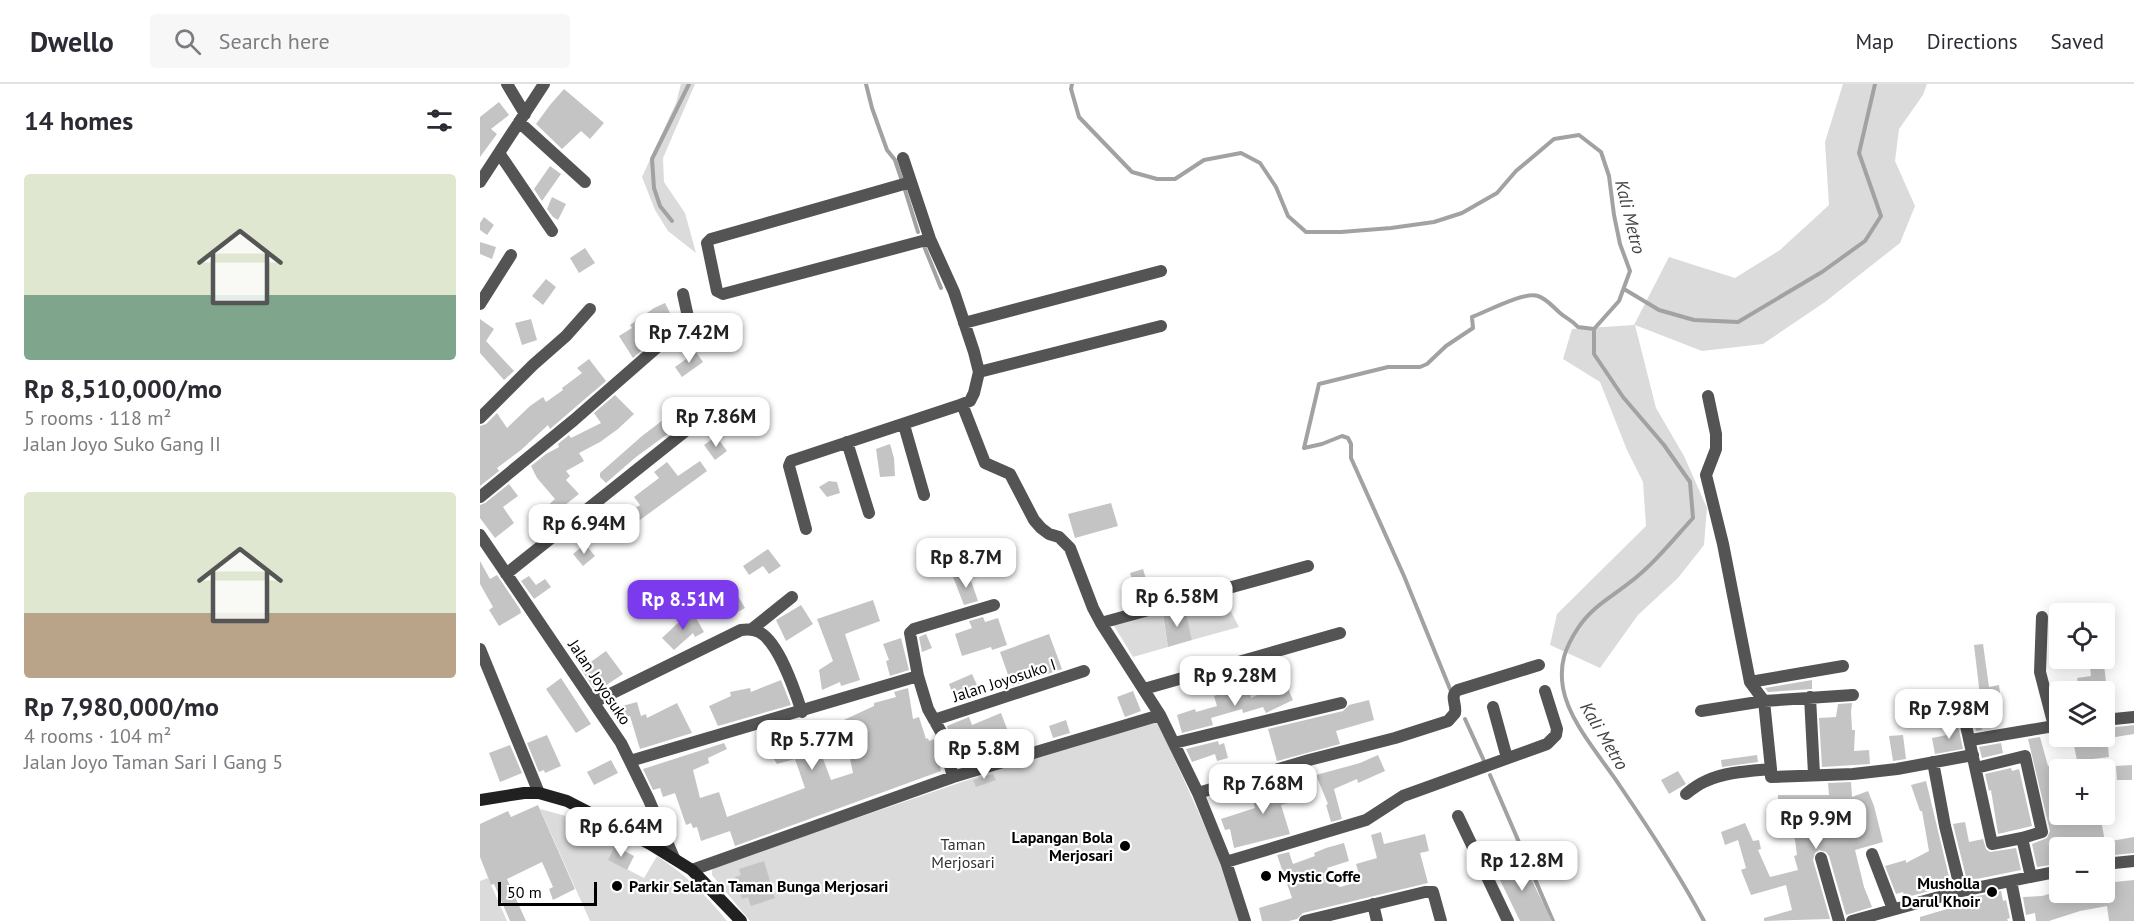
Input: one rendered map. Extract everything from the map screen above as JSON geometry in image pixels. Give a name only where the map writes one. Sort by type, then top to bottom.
[{"type":"main road","points":[[480,800],[539,793],[567,801],[650,844],[692,870],[741,921]]},
{"type":"street","points":[[507,84],[522,118],[585,182]]},
{"type":"street","points":[[480,182],[544,84]]},
{"type":"street","points":[[499,153],[552,231]]},
{"type":"street","points":[[806,529],[789,463],[794,459],[904,425],[962,404],[970,400],[979,372],[964,323],[943,266],[930,240],[903,158]]},
{"type":"street","points":[[911,182],[711,238],[707,243],[717,291],[723,294],[930,240]]},
{"type":"street","points":[[480,304],[511,255]]},
{"type":"street","points":[[964,323],[1161,271]]},
{"type":"street","points":[[480,497],[574,420],[686,322],[688,317],[683,294]]},
{"type":"street","points":[[480,418],[566,336],[590,309]]},
{"type":"street","points":[[979,372],[1161,326]]},
{"type":"street","points":[[1708,396],[1716,434],[1716,449],[1706,476],[1723,544],[1750,681],[1764,701],[1771,777],[1864,773],[1973,755]]},
{"type":"street","points":[[962,404],[985,463],[1010,474],[1034,520],[1049,534],[1059,537],[1070,548],[1074,563],[1101,623],[1144,688],[1155,716],[1174,743],[1198,793],[1226,862],[1245,921]]},
{"type":"street","points":[[506,574],[703,417]]},
{"type":"street","points":[[904,425],[924,495]]},
{"type":"street","points":[[847,442],[869,513]]},
{"type":"street","name":"Jalan Joyosuko","points":[[480,535],[621,742],[674,858]]},
{"type":"street","points":[[1101,623],[1308,566]]},
{"type":"street","points":[[752,629],[792,597]]},
{"type":"street","points":[[953,777],[941,732],[928,709],[918,676],[910,633],[914,629],[994,605]]},
{"type":"street","points":[[2042,617],[2040,672],[2049,701]]},
{"type":"street","points":[[594,702],[741,630],[752,629],[768,639],[783,662],[802,712]]},
{"type":"street","points":[[1144,688],[1340,633]]},
{"type":"street","points":[[480,649],[539,793]]},
{"type":"street","points":[[1198,793],[1448,721],[1455,713],[1453,699],[1458,690],[1539,664]]},
{"type":"street","points":[[1750,681],[1843,666]]},
{"type":"street","name":"Jalan Joyosuko I","points":[[934,720],[1084,671]]},
{"type":"street","points":[[630,761],[918,676]]},
{"type":"street","points":[[1226,862],[1366,820],[1379,814],[1404,796],[1547,744],[1556,735],[1557,729],[1545,691]]},
{"type":"street","points":[[1701,711],[1764,701],[1853,695]]},
{"type":"street","points":[[1810,697],[1814,774]]},
{"type":"street","points":[[1960,698],[1992,844],[2042,832],[2025,756],[1976,768]]},
{"type":"street","points":[[1174,743],[1341,704]]},
{"type":"street","points":[[1493,707],[1507,758]]},
{"type":"street","points":[[692,870],[953,777],[1155,716]]},
{"type":"street","points":[[2115,719],[2134,717]]},
{"type":"street","points":[[1971,740],[2049,727]]},
{"type":"street","points":[[1933,762],[1945,826],[1961,891]]},
{"type":"street","points":[[1686,794],[1704,781],[1719,776],[1771,769]]},
{"type":"street","points":[[1458,816],[1508,921]]},
{"type":"street","points":[[2022,838],[2031,877]]},
{"type":"street","points":[[1872,854],[1893,909]]},
{"type":"street","points":[[1821,858],[1839,921]]},
{"type":"street","points":[[2115,863],[2134,861]]},
{"type":"street","points":[[1852,921],[1961,891],[2049,873]]},
{"type":"street","points":[[2010,881],[2019,921]]},
{"type":"street","points":[[1311,920],[1433,892],[1441,921]]},
{"type":"street","points":[[1373,904],[1377,921]]},
{"type":"green space","points":[[681,84],[695,84],[663,158],[664,182],[685,213],[696,253],[668,231],[655,210],[642,177],[676,103]]},
{"type":"green space","points":[[1843,84],[1927,84],[1923,95],[1899,129],[1895,161],[1915,206],[1900,243],[1825,302],[1763,344],[1702,351],[1635,325],[1656,408],[1684,456],[1707,508],[1704,545],[1678,578],[1638,615],[1600,668],[1550,645],[1557,614],[1646,526],[1643,482],[1627,450],[1600,382],[1563,359],[1572,329],[1634,325],[1669,257],[1735,278],[1780,250],[1829,205],[1825,142]]},
{"type":"green space","points":[[1217,595],[1230,610],[1239,627],[1192,640],[1184,604]]},
{"type":"green space","points":[[1162,609],[1168,647],[1133,657],[1113,624]]},
{"type":"green space","name":"Taman Merjosari","points":[[1158,722],[1215,849],[1239,921],[750,921],[712,875],[712,870],[717,866],[1020,762]]},
{"type":"green space","points":[[540,809],[592,823],[620,837],[609,860],[644,878],[657,856],[695,885],[727,921],[590,921]]},
{"type":"green space","points":[[488,878],[507,921],[480,921],[480,881]]},
{"type":"building","points":[[564,89],[604,123],[590,139],[581,131],[562,149],[536,124]]},
{"type":"building","points":[[499,102],[509,115],[491,129],[497,134],[480,157],[480,117]]},
{"type":"building","points":[[550,166],[561,174],[542,201],[534,189]]},
{"type":"building","points":[[552,197],[566,204],[558,220],[547,209]]},
{"type":"building","points":[[484,217],[494,225],[487,235],[480,230],[480,223]]},
{"type":"building","points":[[480,242],[496,247],[492,259],[480,254]]},
{"type":"building","points":[[585,248],[595,263],[579,273],[570,258]]},
{"type":"building","points":[[546,279],[556,287],[543,305],[532,296]]},
{"type":"building","points":[[665,303],[674,321],[650,333],[654,339],[633,358],[619,336],[632,328],[630,325]]},
{"type":"building","points":[[480,319],[494,329],[486,341],[514,371],[504,380],[480,353]]},
{"type":"building","points":[[531,319],[537,340],[522,345],[515,323]]},
{"type":"building","points":[[696,352],[703,362],[682,377],[675,367]]},
{"type":"building","points":[[589,359],[606,381],[550,429],[548,425],[497,468],[499,471],[480,486],[480,426],[486,424],[497,413],[507,428],[543,397],[546,402],[563,390],[562,388],[582,373],[577,368]]},
{"type":"building","points":[[615,395],[634,414],[600,442],[579,453],[584,461],[566,471],[570,476],[566,480],[579,494],[551,516],[544,509],[555,499],[537,478],[531,466],[559,447],[558,444],[569,435],[571,438],[601,423],[594,413]]},
{"type":"building","points":[[676,410],[684,422],[636,457],[606,483],[600,477],[600,473]]},
{"type":"building","points":[[716,436],[727,451],[715,460],[704,445]]},
{"type":"building","points":[[890,444],[895,476],[880,477],[876,449]]},
{"type":"building","points":[[700,461],[707,471],[629,528],[622,517],[640,505],[634,497],[659,478],[654,472],[667,462],[678,476]]},
{"type":"building","points":[[829,481],[837,482],[840,493],[827,497],[819,487]]},
{"type":"building","points":[[509,484],[518,496],[503,507],[514,523],[495,538],[480,518],[480,505]]},
{"type":"building","points":[[1111,503],[1118,526],[1075,538],[1068,514]]},
{"type":"building","points":[[612,511],[621,525],[598,540],[589,527]]},
{"type":"building","points":[[585,544],[595,556],[583,566],[573,554]]},
{"type":"building","points":[[768,549],[781,566],[769,574],[763,566],[749,575],[743,566]]},
{"type":"building","points":[[480,561],[490,579],[497,575],[520,609],[521,613],[499,626],[489,610],[493,607],[480,584]]},
{"type":"building","points":[[1143,569],[1146,579],[1133,583],[1130,573]]},
{"type":"building","points":[[968,572],[978,601],[964,605],[953,577]]},
{"type":"building","points":[[529,576],[536,585],[545,579],[551,587],[534,599],[521,581]]},
{"type":"building","points":[[731,584],[745,608],[727,618],[713,594]]},
{"type":"building","points":[[873,600],[880,621],[845,634],[860,680],[841,686],[840,682],[822,690],[819,670],[833,661],[817,619]]},
{"type":"building","points":[[801,605],[813,624],[786,641],[776,620]]},
{"type":"building","points":[[1185,608],[1192,640],[1168,647],[1163,614]]},
{"type":"building","points":[[693,613],[704,632],[695,637],[693,633],[674,650],[662,638],[680,621]]},
{"type":"building","points":[[983,617],[985,622],[998,618],[1007,645],[992,650],[991,647],[962,656],[955,634],[972,628],[969,621]]},
{"type":"building","points":[[926,634],[932,648],[922,652],[919,637]]},
{"type":"building","points":[[1049,634],[1062,669],[1012,686],[1000,652]]},
{"type":"building","points":[[901,638],[909,670],[890,676],[886,661],[889,660],[883,644]]},
{"type":"building","points":[[1983,644],[1989,687],[1999,685],[2001,701],[1981,704],[1974,645]]},
{"type":"building","points":[[606,651],[623,674],[596,692],[581,669]]},
{"type":"building","points":[[2090,669],[2105,669],[2106,681],[2078,681],[2077,678],[2091,676]]},
{"type":"building","points":[[972,674],[977,685],[953,695],[949,684]]},
{"type":"building","points":[[561,678],[591,724],[576,733],[546,689]]},
{"type":"building","points":[[781,680],[791,705],[718,726],[709,706],[731,696],[730,692],[750,688],[751,692]]},
{"type":"building","points":[[1812,680],[1812,689],[1768,692],[1765,688]]},
{"type":"building","points":[[1285,682],[1293,700],[1266,713],[1263,707],[1243,713],[1242,709],[1211,718],[1213,725],[1182,733],[1177,715],[1195,709],[1196,712],[1217,706],[1214,696],[1227,692],[1229,697],[1250,691],[1251,698]]},
{"type":"building","points":[[908,688],[913,719],[919,717],[926,739],[928,738],[929,741],[934,739],[941,771],[735,846],[730,831],[701,841],[697,827],[693,828],[691,823],[686,825],[675,793],[663,797],[660,788],[653,790],[643,769],[724,743],[727,749],[708,758],[709,763],[693,770],[700,798],[719,792],[727,817],[805,788],[795,759],[777,764],[761,739],[770,737],[767,729],[777,726],[780,734],[799,729],[805,738],[874,706],[874,703],[896,697],[894,692]],"holes":[[[847,744],[853,773],[831,780],[822,756]]]},
{"type":"building","points":[[1133,691],[1141,711],[1125,717],[1117,697]]},
{"type":"building","points":[[1369,700],[1374,720],[1336,731],[1340,744],[1277,761],[1268,729],[1343,711],[1349,705]]},
{"type":"building","points":[[637,702],[641,716],[646,714],[647,718],[677,703],[692,733],[640,749],[630,716],[619,719],[615,708]]},
{"type":"building","points":[[1852,703],[1852,730],[1855,730],[1854,751],[1869,750],[1870,764],[1822,767],[1819,718],[1836,717],[1838,704]]},
{"type":"building","points":[[1001,713],[1012,742],[1018,740],[1022,748],[963,765],[958,763],[947,726],[969,717],[972,725]]},
{"type":"building","points":[[1980,717],[1982,730],[1976,731],[1973,718]]},
{"type":"building","points":[[1066,720],[1070,733],[1053,738],[1049,726]]},
{"type":"building","points":[[1957,721],[1963,749],[1935,754],[1932,738],[1947,735],[1945,723]]},
{"type":"building","points":[[2134,725],[2134,734],[2115,737],[2115,727]]},
{"type":"building","points":[[547,735],[561,766],[545,773],[544,770],[539,772],[527,743]]},
{"type":"building","points":[[1903,735],[1906,759],[1893,761],[1889,736]]},
{"type":"building","points":[[2040,737],[2049,766],[2049,825],[2102,825],[2104,837],[2049,837],[2049,865],[2037,867],[2032,844],[2047,838],[2050,831],[2028,739]]},
{"type":"building","points":[[1218,741],[1219,745],[1224,743],[1228,758],[1217,761],[1215,754],[1192,762],[1186,749]]},
{"type":"building","points":[[2001,743],[2003,753],[1982,758],[1979,747]]},
{"type":"building","points":[[510,745],[522,773],[500,782],[489,753]]},
{"type":"building","points":[[2074,747],[2108,747],[2109,757],[2077,759]]},
{"type":"building","points":[[1378,755],[1385,771],[1358,783],[1357,779],[1334,789],[1342,819],[1331,822],[1326,805],[1328,804],[1316,775],[1360,763]]},
{"type":"building","points":[[1757,755],[1758,762],[1722,767],[1721,760]]},
{"type":"building","points":[[611,760],[618,773],[594,785],[587,772]]},
{"type":"building","points":[[2132,765],[2132,780],[2117,780],[2116,766]]},
{"type":"building","points":[[2011,768],[2012,771],[2019,769],[2032,826],[1998,834],[1991,790],[1989,791],[1985,774]]},
{"type":"building","points":[[1678,771],[1686,784],[1669,794],[1661,780]]},
{"type":"building","points":[[993,774],[996,780],[976,787],[973,780]]},
{"type":"building","points":[[1294,778],[1301,799],[1281,805],[1290,834],[1234,848],[1230,829],[1225,830],[1221,819],[1255,808],[1251,791]]},
{"type":"building","points":[[1926,781],[1951,885],[1904,898],[1903,892],[1896,894],[1885,866],[1906,860],[1906,863],[1929,851],[1922,811],[1920,811],[1911,785]]},
{"type":"building","points":[[1851,782],[1852,797],[1868,791],[1883,842],[1855,850],[1864,887],[1872,907],[1846,915],[1829,856],[1826,852],[1819,850],[1815,853],[1813,860],[1830,919],[1764,921],[1764,918],[1792,910],[1786,885],[1751,895],[1741,870],[1746,868],[1738,840],[1725,845],[1721,832],[1745,823],[1753,841],[1759,840],[1761,849],[1758,850],[1770,877],[1798,870],[1794,856],[1797,855],[1793,825],[1778,825],[1778,795],[1829,795],[1828,783]]},
{"type":"building","points":[[538,805],[575,889],[553,900],[549,889],[553,887],[542,862],[507,879],[526,921],[510,921],[494,884],[491,885],[480,857],[480,824],[508,811],[511,817]]},
{"type":"building","points":[[1965,822],[1969,842],[1983,839],[1986,849],[1990,852],[2016,848],[2021,870],[1967,881],[1953,824]]},
{"type":"building","points":[[1381,832],[1384,844],[1425,834],[1429,851],[1420,853],[1428,883],[1303,913],[1297,919],[1289,921],[1262,921],[1259,908],[1292,898],[1277,855],[1289,852],[1293,864],[1315,856],[1314,853],[1326,848],[1344,843],[1349,861],[1327,868],[1334,883],[1340,887],[1361,881],[1356,864],[1377,858],[1371,835]]},
{"type":"building","points":[[2134,837],[2134,853],[2115,855],[2115,840]]},
{"type":"building","points":[[615,846],[634,856],[627,870],[608,860]]},
{"type":"building","points":[[1521,858],[1552,921],[1520,921],[1495,870]]},
{"type":"building","points":[[764,861],[775,898],[751,906],[748,897],[742,899],[735,877],[741,875],[739,869]]},
{"type":"building","points":[[2134,880],[2134,921],[2109,921],[2107,906],[2080,911],[2049,921],[2036,921],[2035,913],[2026,915],[2023,897],[2049,894],[2049,903],[2115,903],[2115,882]]},
{"type":"building","points":[[2001,891],[2003,901],[2006,900],[2010,918],[2007,919],[2008,921],[1920,921],[1920,917],[1974,901],[1973,897]]},
{"type":"waterway","points":[[672,221],[660,206],[654,188],[652,159],[689,84]]},
{"type":"waterway","points":[[866,84],[887,150],[895,160],[901,178]]},
{"type":"waterway","name":"Kali Metro","points":[[1072,84],[1071,89],[1079,117],[1132,172],[1157,179],[1175,179],[1204,160],[1241,153],[1260,163],[1276,187],[1288,216],[1306,232],[1391,228],[1434,222],[1462,213],[1497,193],[1516,171],[1554,139],[1579,135],[1601,152],[1609,176],[1620,244],[1630,271],[1619,301],[1594,329],[1594,354],[1623,397],[1664,445],[1690,482],[1693,518],[1646,568],[1595,608],[1583,621],[1564,656],[1563,688],[1566,701],[1579,726],[1653,836],[1704,921]]},
{"type":"waterway","points":[[1624,289],[1659,310],[1694,320],[1738,322],[1822,272],[1865,241],[1881,216],[1859,153],[1875,84]]},
{"type":"waterway","points":[[905,190],[918,232]]},
{"type":"waterway","points":[[924,246],[941,288]]},
{"type":"waterway","points":[[1450,689],[1404,576],[1351,458],[1351,444],[1348,438],[1342,436],[1304,448],[1319,384],[1388,367],[1420,367],[1427,364],[1446,346],[1473,328],[1472,317],[1524,296],[1541,297],[1578,327],[1594,329]]},
{"type":"waterway","points":[[1465,719],[1485,763]]},
{"type":"waterway","points":[[1490,775],[1553,921]]},
{"type":"place","name":"Lapangan Bola Merjosari","points":[[1125,846]]},
{"type":"place","name":"Mystic Coffe","points":[[1266,876]]},
{"type":"place","name":"Parkir Selatan Taman Bunga Merjosari","points":[[617,886]]},
{"type":"place","name":"Musholla Darul Khoir","points":[[1992,892]]}]
